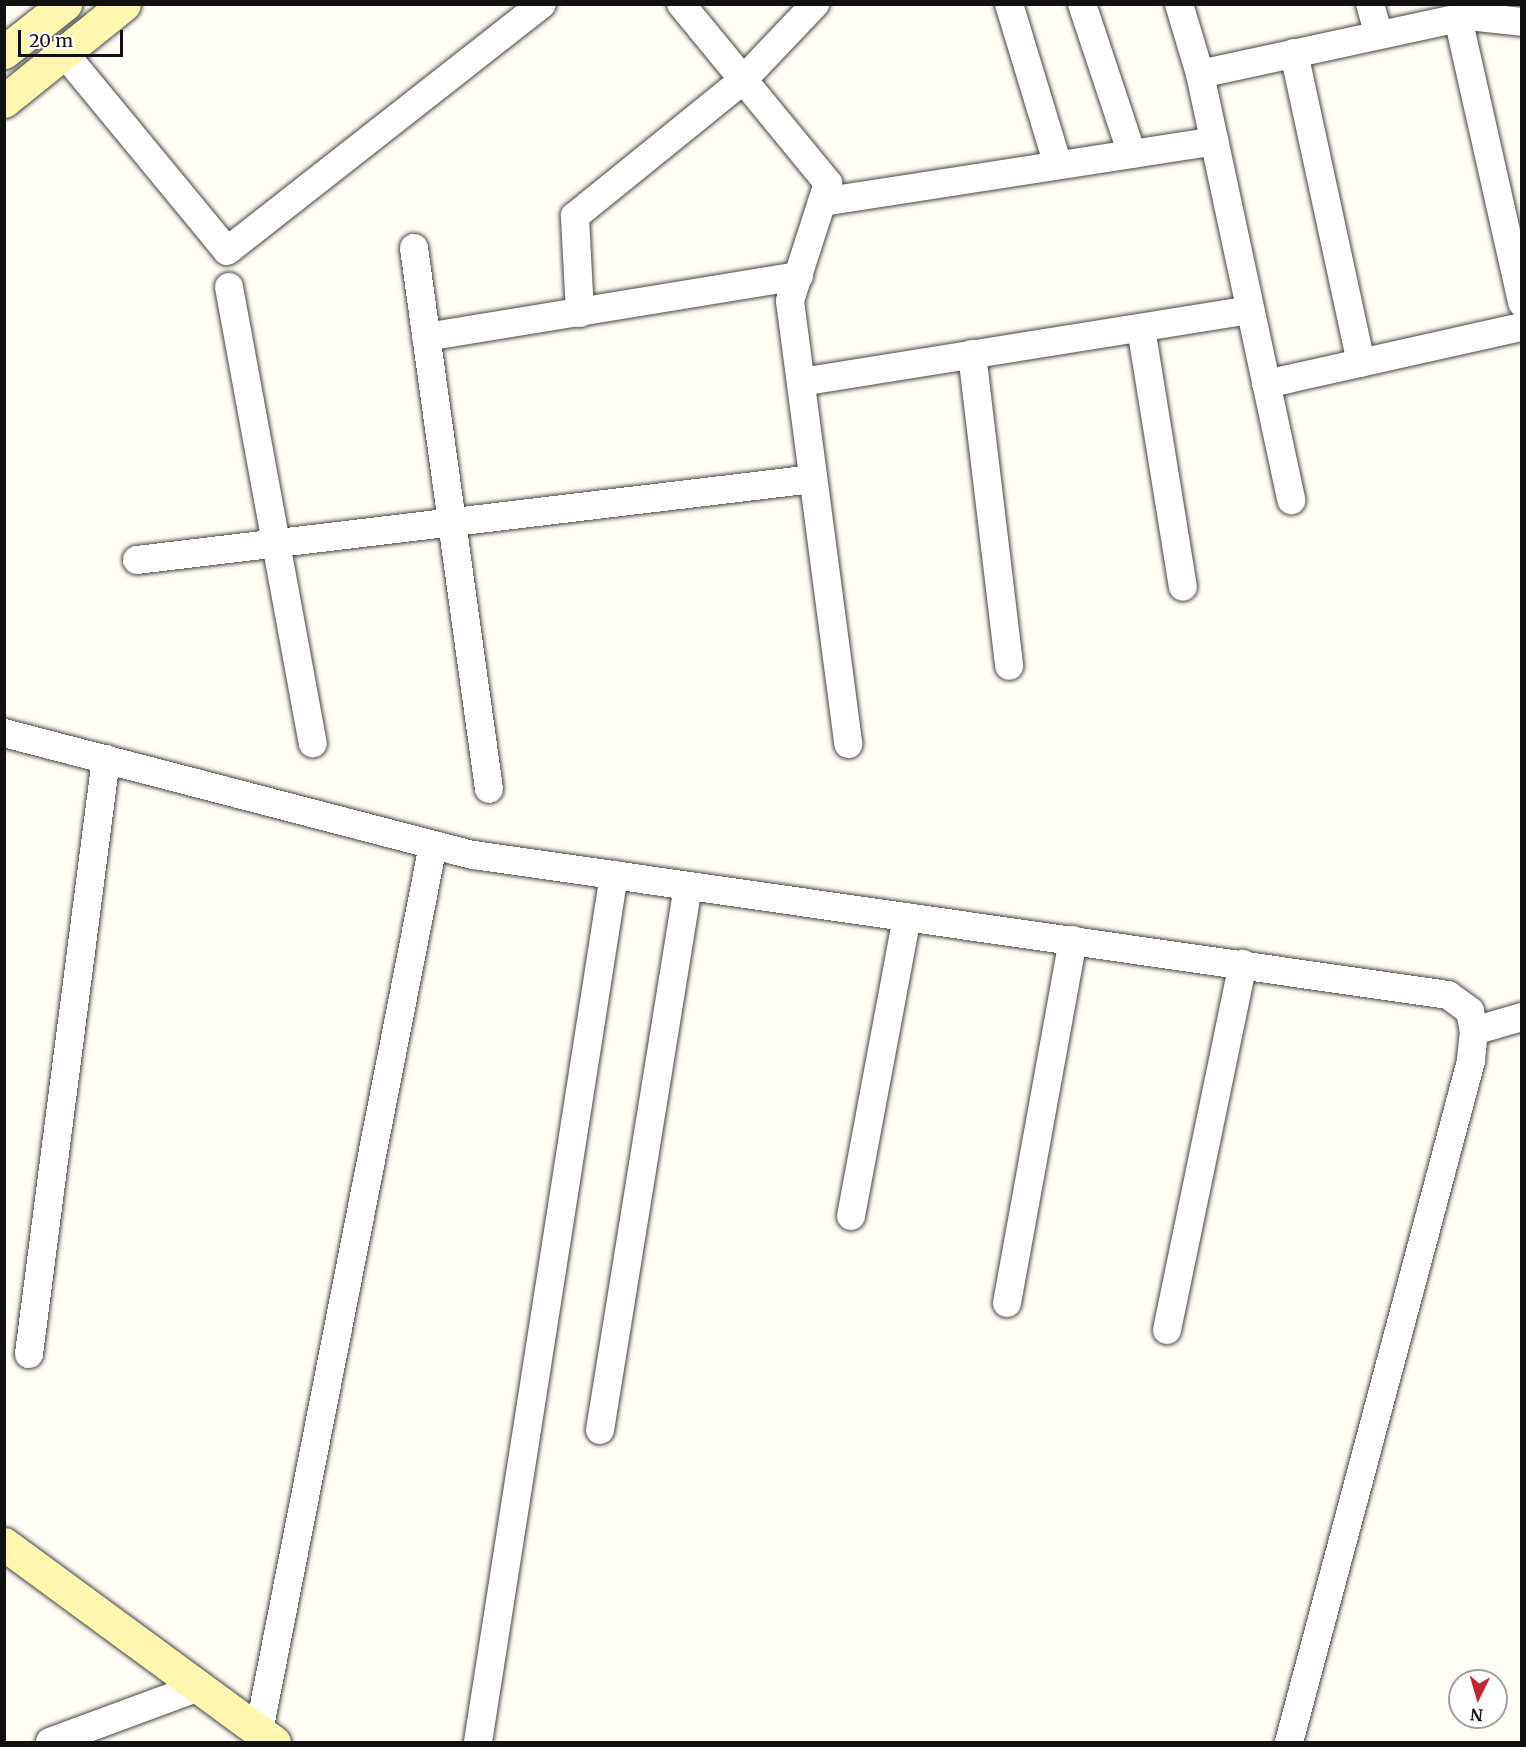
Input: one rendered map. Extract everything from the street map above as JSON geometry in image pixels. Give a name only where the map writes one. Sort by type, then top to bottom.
[{"type":"street","points":[[4,52],[65,4]]},
{"type":"street","points":[[4,101],[124,4]]},
{"type":"street","points":[[64,53],[227,251],[542,4]]},
{"type":"street","points":[[681,4],[828,183],[790,301],[848,744]]},
{"type":"street","points":[[580,313],[574,216],[743,80],[815,4]]},
{"type":"street","points":[[1009,4],[1058,165]]},
{"type":"street","points":[[1082,4],[1132,154]]},
{"type":"street","points":[[1179,4],[1200,74],[1291,500]]},
{"type":"street","points":[[1370,4],[1379,35]]},
{"type":"street","points":[[1200,74],[1458,18],[1521,22]]},
{"type":"street","points":[[1458,18],[1521,303]]},
{"type":"street","points":[[1294,54],[1361,363]]},
{"type":"street","points":[[822,202],[1214,141]]},
{"type":"street","points":[[414,248],[450,523],[489,789]]},
{"type":"street","points":[[426,337],[798,276]]},
{"type":"street","points":[[229,287],[313,743]]},
{"type":"street","points":[[801,382],[1250,310]]},
{"type":"street","points":[[1266,384],[1521,327]]},
{"type":"street","points":[[1141,328],[1183,587]]},
{"type":"street","points":[[972,354],[1009,666]]},
{"type":"street","points":[[137,560],[813,479]]},
{"type":"street","points":[[4,733],[474,855],[1448,995],[1470,1011],[1474,1031],[1468,1073],[1289,1743]]},
{"type":"street","points":[[28,1354],[106,759]]},
{"type":"street","points":[[4,1544],[266,1737],[434,845]]},
{"type":"street","points":[[478,1743],[614,875]]},
{"type":"street","points":[[600,1430],[688,886]]},
{"type":"street","points":[[851,1216],[907,917]]},
{"type":"street","points":[[1007,1303],[1072,940]]},
{"type":"street","points":[[1167,1330],[1243,964]]},
{"type":"street","points":[[1474,1031],[1521,1017]]},
{"type":"street","points":[[50,1743],[199,1688]]}]
